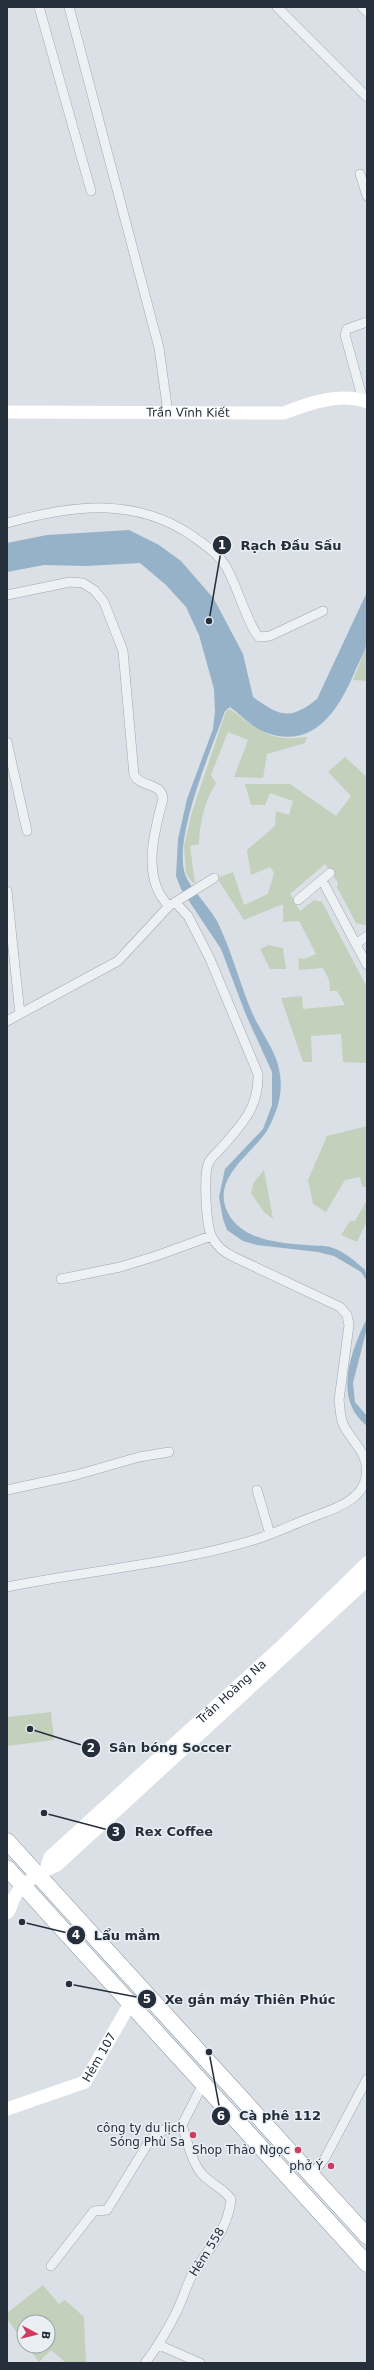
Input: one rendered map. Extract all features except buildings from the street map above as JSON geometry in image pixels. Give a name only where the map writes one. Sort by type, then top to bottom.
[{"type":"highway","points":[[7,1841],[42,1872],[367,2236]]},
{"type":"highway","points":[[7,1868],[16,1894],[130,2002],[202,2084],[367,2264]]},
{"type":"main road","name":"Trần Vĩnh Kiết","points":[[7,412],[284,413],[309,403],[343,398],[365,401]]},
{"type":"main road","name":"Trần Hoàng Na","points":[[42,1872],[50,1857],[284,1645],[367,1563]]},
{"type":"main road","name":"Trần Hoàng Na","points":[[7,1913],[10,1910],[16,1894],[42,1872],[63,1859],[367,1580]]},
{"type":"main road","name":"Hẻm 107","points":[[7,2109],[85,2082],[130,2002]]},
{"type":"street","points":[[39,7],[91,191]]},
{"type":"street","points":[[69,7],[159,348],[168,413]]},
{"type":"street","points":[[277,7],[367,97]]},
{"type":"street","points":[[362,7],[367,12]]},
{"type":"street","points":[[360,174],[367,196]]},
{"type":"street","points":[[365,401],[345,332],[350,328],[367,322]]},
{"type":"street","points":[[7,522],[34,515],[83,509],[124,508],[146,513],[167,520],[188,533],[220,558],[232,579],[259,637],[270,636],[323,611]]},
{"type":"street","points":[[7,595],[70,582],[83,583],[94,590],[104,602],[124,650],[134,775],[140,783],[160,788],[163,792],[163,799],[153,840],[154,884],[160,897],[174,903],[188,916],[210,959],[258,1074],[258,1090],[254,1106],[235,1133],[209,1161],[205,1172],[211,1236],[219,1248],[234,1257],[340,1307],[347,1315],[347,1341],[339,1400],[343,1423],[362,1451],[366,1464],[366,1478],[362,1489],[349,1501],[270,1534],[231,1546],[7,1587]]},
{"type":"street","points":[[7,742],[27,831]]},
{"type":"street","points":[[298,900],[330,873]]},
{"type":"street","points":[[7,1021],[118,961],[174,903],[214,878]]},
{"type":"street","points":[[322,880],[367,965]]},
{"type":"street","points":[[7,891],[20,1014]]},
{"type":"street","points":[[356,944],[367,936]]},
{"type":"street","points":[[61,1279],[120,1267],[211,1236]]},
{"type":"street","points":[[7,1490],[169,1452]]},
{"type":"street","points":[[257,1490],[270,1534]]},
{"type":"street","points":[[312,2174],[325,2158],[367,2079]]},
{"type":"street","points":[[50,2266],[94,2211],[107,2210],[150,2140],[160,2131],[182,2125],[202,2084]]},
{"type":"street","name":"Hẻm 558","points":[[145,2363],[159,2345],[178,2310],[194,2271],[214,2246],[229,2213],[231,2199],[217,2185],[202,2174],[190,2150],[182,2125]]},
{"type":"street","points":[[159,2345],[200,2363]]},
{"type":"green space","points":[[367,645],[367,681],[353,680]]},
{"type":"green space","points":[[230,709],[265,733],[283,738],[307,737],[305,743],[267,754],[263,778],[234,777],[248,740],[228,732],[211,775],[216,783],[208,797],[203,812],[199,844],[190,846],[195,883],[193,883],[186,874],[184,846],[192,812],[226,711]]},
{"type":"green space","points":[[345,757],[367,777],[367,923],[364,925],[356,923],[337,887],[338,883],[325,864],[290,894],[300,911],[314,900],[322,902],[367,987],[367,1063],[343,1062],[341,1034],[311,1036],[312,1062],[303,1062],[281,998],[302,996],[303,1009],[345,1005],[337,991],[330,991],[329,980],[323,968],[299,970],[298,958],[304,959],[316,954],[299,921],[283,922],[283,904],[244,920],[217,878],[233,872],[244,905],[268,894],[274,873],[270,867],[251,875],[247,850],[275,826],[276,811],[289,815],[293,801],[270,793],[265,805],[251,805],[245,784],[290,784],[336,816],[351,796],[328,772]]},
{"type":"green space","points":[[269,945],[283,948],[286,969],[270,969],[260,949]]},
{"type":"green space","points":[[367,1126],[367,1187],[362,1187],[360,1177],[345,1180],[326,1212],[313,1204],[308,1180],[327,1136]]},
{"type":"green space","points":[[264,1170],[273,1219],[264,1212],[251,1193],[254,1182]]},
{"type":"green space","points":[[367,1200],[367,1221],[357,1242],[341,1235],[350,1221],[355,1221]]},
{"type":"green space","points":[[51,1712],[54,1740],[7,1746],[7,1717]]},
{"type":"green space","points":[[43,2285],[59,2304],[65,2300],[84,2317],[86,2363],[66,2363],[56,2354],[56,2314],[16,2314],[16,2331],[7,2319],[7,2313]]},
{"type":"green space","points":[[33,2354],[47,2354],[39,2362]]},
{"type":"water","points":[[129,530],[159,545],[181,561],[214,599],[243,654],[253,697],[278,712],[292,713],[299,711],[317,699],[367,592],[367,641],[363,655],[342,697],[324,722],[299,736],[284,737],[262,731],[230,707],[225,711],[203,769],[189,816],[184,838],[183,858],[187,879],[214,916],[222,932],[251,1010],[276,1058],[281,1082],[277,1109],[268,1129],[236,1167],[229,1178],[225,1189],[224,1200],[228,1213],[234,1222],[242,1229],[262,1238],[284,1243],[327,1246],[340,1251],[365,1270],[367,1281],[361,1272],[334,1256],[318,1252],[257,1245],[243,1241],[227,1230],[223,1219],[219,1197],[225,1169],[263,1129],[272,1105],[272,1072],[246,1015],[221,949],[181,889],[176,876],[178,839],[187,799],[213,729],[215,711],[214,689],[199,635],[186,607],[166,585],[140,563],[86,566],[44,565],[7,572],[7,543],[47,535]]},
{"type":"water","points":[[367,1318],[367,1328],[353,1383],[355,1402],[367,1416],[367,1426],[356,1415],[350,1402],[347,1389],[348,1374],[355,1345]]},
{"type":"place","name":"Rạch Đầu Sấu","points":[[209,621]]},
{"type":"place","name":"Sân bóng Soccer","points":[[30,1729]]},
{"type":"place","name":"Rex Coffee","points":[[44,1813]]},
{"type":"place","name":"Lẩu mẳm","points":[[22,1922]]},
{"type":"place","name":"Xe gắn máy Thiên Phúc","points":[[69,1984]]},
{"type":"place","name":"Cà phê 112","points":[[209,2052]]},
{"type":"place","name":"công ty du lịch Sóng Phù Sa","points":[[193,2135]]},
{"type":"place","name":"Shop Thảo Ngọc","points":[[298,2150]]},
{"type":"place","name":"phở Ý","points":[[331,2166]]}]
